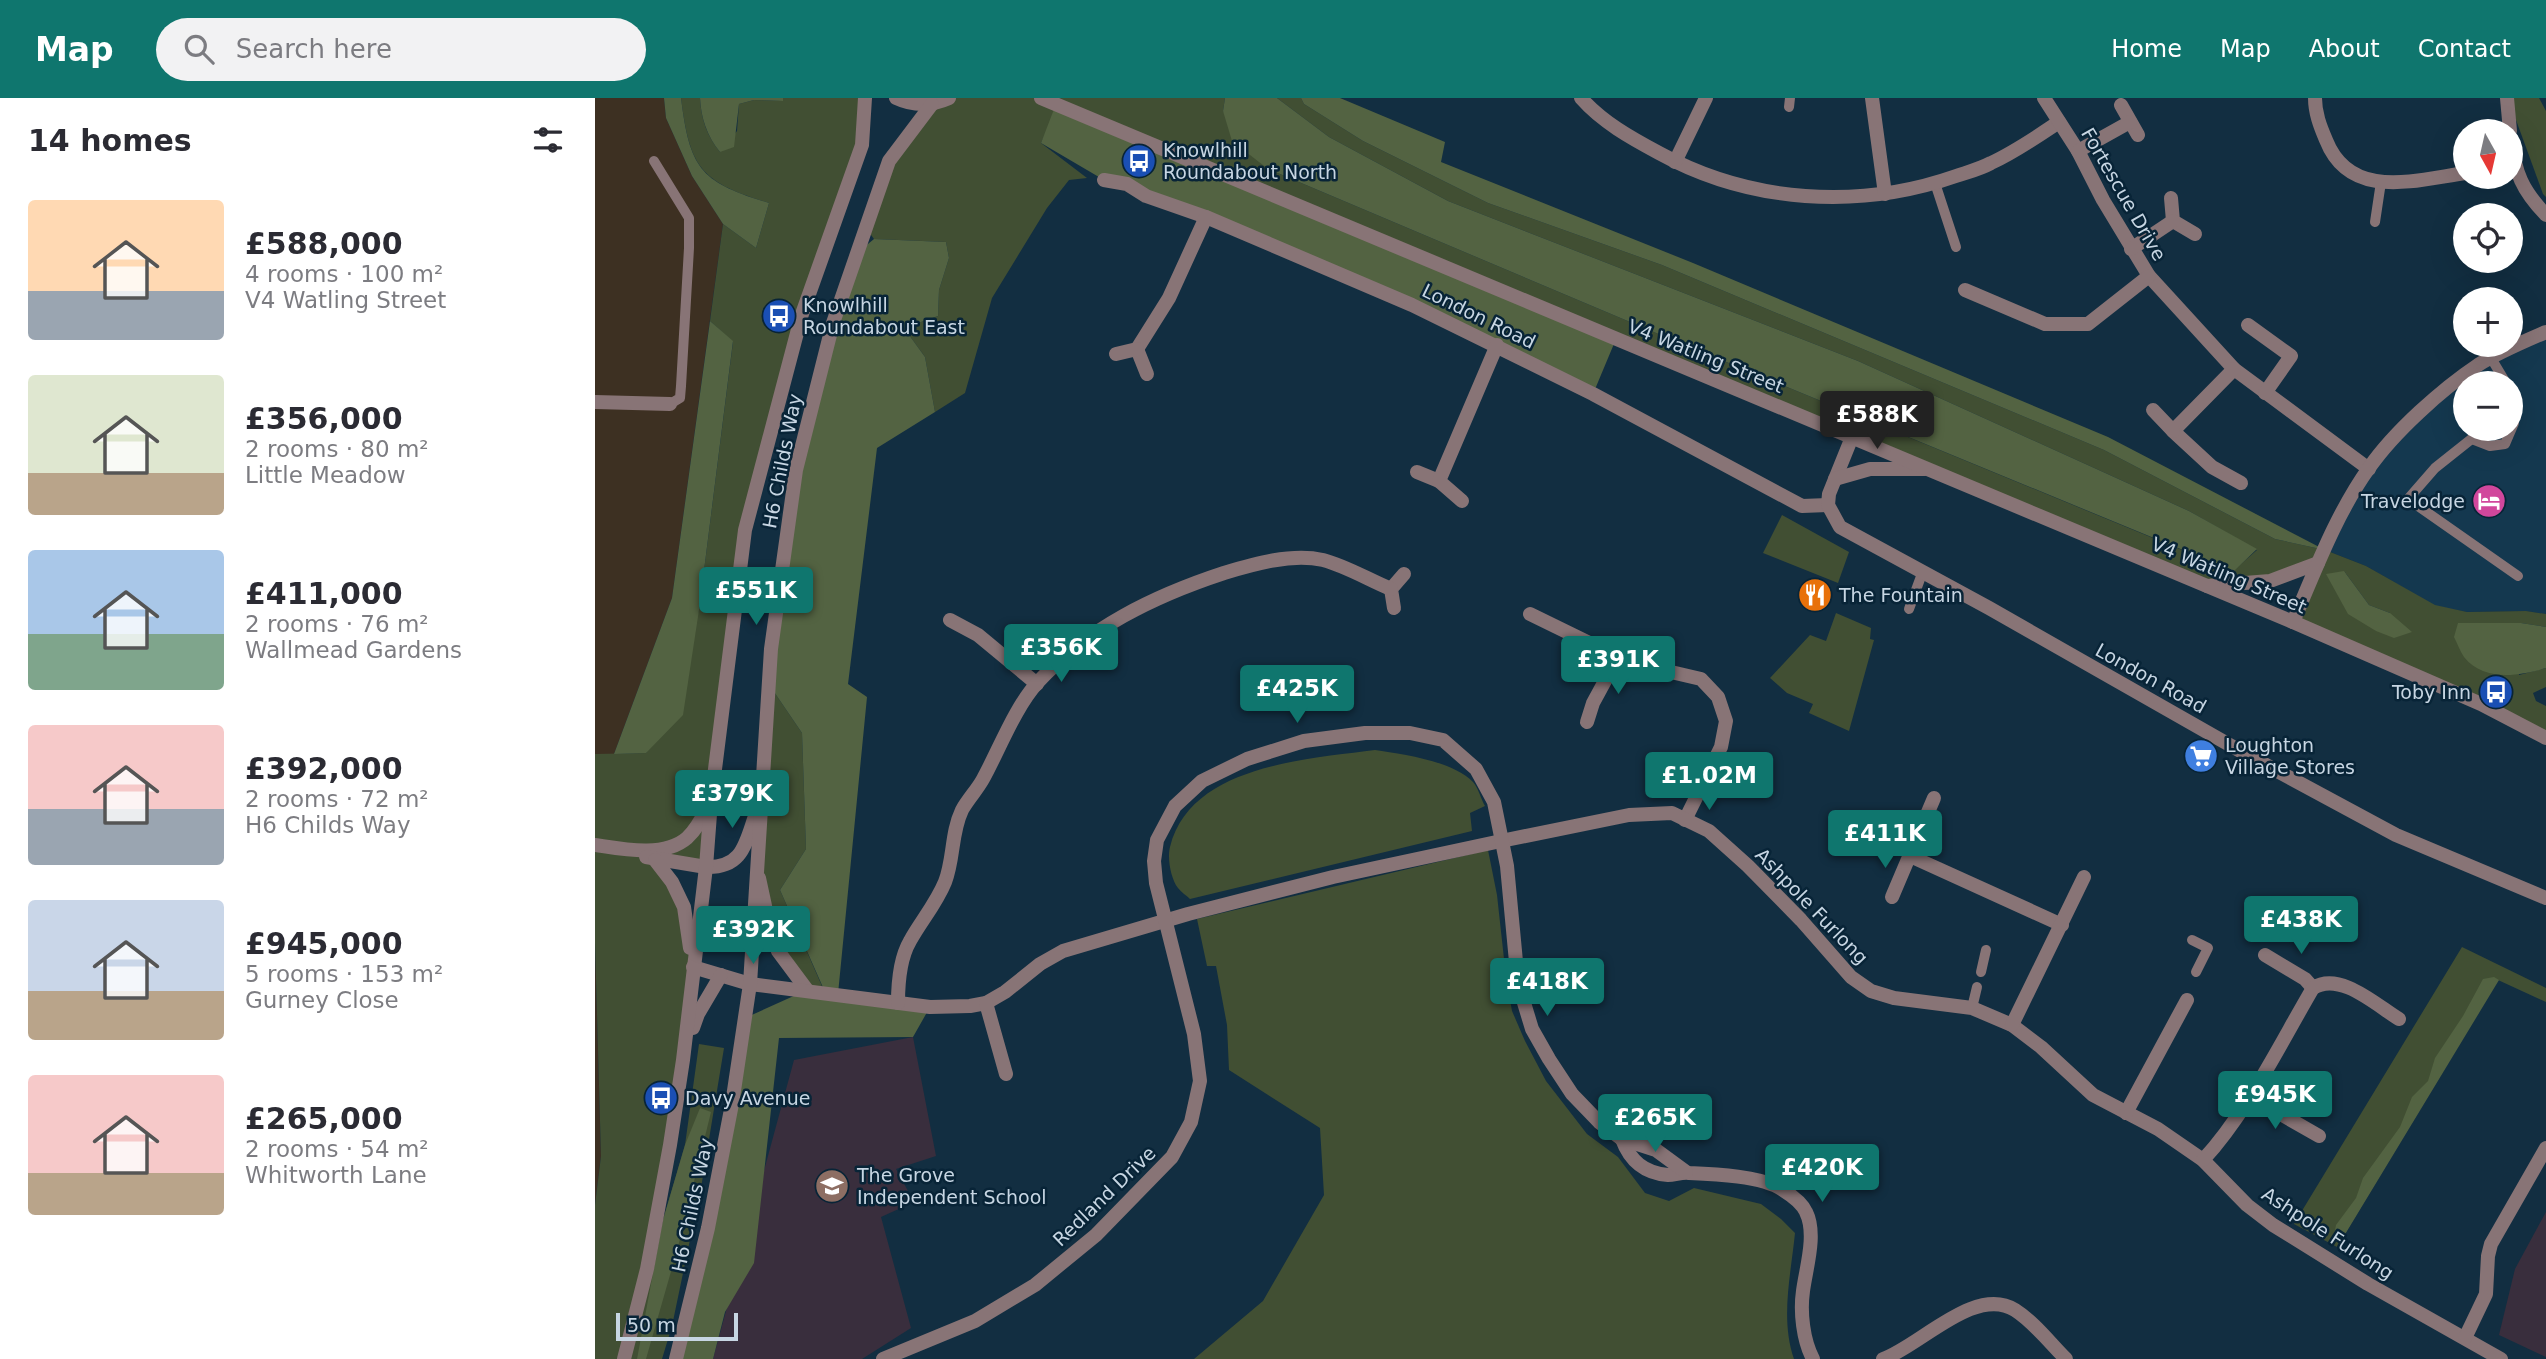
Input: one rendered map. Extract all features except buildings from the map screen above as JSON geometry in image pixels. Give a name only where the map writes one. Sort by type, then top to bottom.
[{"type":"street","name":"H6 Childs Way","points":[[624,1359],[647,1269],[683,1060],[694,1014],[693,967],[745,530],[802,314],[862,145],[865,98]]},
{"type":"street","points":[[896,98],[916,104],[932,104],[949,98]]},
{"type":"street","points":[[1581,98],[1626,136],[1675,162],[1724,181],[1773,194],[1828,197],[1885,194],[1935,183],[1991,164],[2059,122]]},
{"type":"street","points":[[1675,162],[1706,98]]},
{"type":"street","points":[[1872,98],[1885,194]]},
{"type":"street","name":"Fortescue Drive","points":[[2044,98],[2078,151],[2131,249],[2149,276],[2234,369],[2369,468]]},
{"type":"street","points":[[2315,98],[2315,111],[2339,164],[2366,180],[2399,182],[2453,175]]},
{"type":"street","points":[[2507,98],[2510,119]]},
{"type":"street","name":"V4 Watling Street","points":[[1045,100],[2293,622],[2481,704],[2546,738]]},
{"type":"street","name":"H6 Childs Way","points":[[676,1359],[708,1228],[740,1058],[750,984],[771,649],[796,470],[833,323],[890,161],[932,104]]},
{"type":"street","points":[[2120,105],[2138,135]]},
{"type":"street","points":[[2078,151],[2130,122]]},
{"type":"street","name":"London Road","points":[[1104,180],[1128,184],[1146,196],[1206,218],[1412,305],[1497,345],[1802,506],[1828,505],[1840,527],[1923,571],[2242,752],[2396,835],[2546,898]]},
{"type":"street","points":[[2523,186],[2528,196],[2546,215]]},
{"type":"street","points":[[2171,198],[2173,221]]},
{"type":"street","points":[[1116,354],[1137,349],[1169,298],[1206,218]]},
{"type":"street","points":[[2131,249],[2173,221]]},
{"type":"street","points":[[2173,221],[2195,234]]},
{"type":"street","points":[[1965,290],[2045,324],[2088,324],[2149,276]]},
{"type":"street","points":[[2248,326],[2291,356],[2265,393]]},
{"type":"street","points":[[2293,622],[2318,563],[2369,468],[2383,449],[2441,393],[2491,358],[2546,332]]},
{"type":"street","points":[[1439,481],[1497,345]]},
{"type":"street","points":[[1137,349],[1147,374]]},
{"type":"street","points":[[2173,431],[2234,369]]},
{"type":"street","points":[[595,402],[670,404]]},
{"type":"street","points":[[2153,410],[2212,467],[2241,483]]},
{"type":"street","points":[[1828,505],[1829,494],[1852,437]]},
{"type":"street","points":[[1835,479],[1870,469],[1927,469]]},
{"type":"street","points":[[1417,472],[1439,481],[1462,501]]},
{"type":"street","points":[[898,1003],[898,984],[908,943],[936,902],[946,878],[954,832],[963,809],[1037,684],[1082,641],[1139,606],[1190,584],[1244,567],[1295,558],[1322,560],[1391,589]]},
{"type":"street","points":[[2207,586],[2270,581],[2318,563]]},
{"type":"street","points":[[1394,608],[1391,589],[1404,574]]},
{"type":"street","points":[[1530,614],[1618,657],[1701,679],[1718,697],[1726,721],[1721,747],[1685,820]]},
{"type":"street","points":[[950,620],[978,635],[1037,684]]},
{"type":"street","points":[[1587,722],[1593,703],[1618,657]]},
{"type":"street","points":[[1166,920],[1156,883],[1154,861],[1157,840],[1175,806],[1202,781],[1247,759],[1294,744],[1365,733],[1410,733],[1443,740],[1476,769],[1494,802],[1507,866],[1515,961],[1524,1007],[1532,1029],[1572,1094],[1599,1122],[1622,1139],[1656,1150],[1686,1172]]},
{"type":"street","points":[[1892,897],[1934,798]]},
{"type":"street","points":[[625,850],[661,849],[685,840],[699,824],[711,801]]},
{"type":"street","points":[[595,845],[625,850],[655,860],[722,867],[735,860],[744,848],[761,802]]},
{"type":"street","name":"Ashpole Furlong","points":[[693,967],[750,984],[898,1003],[950,1008],[986,1003],[1063,951],[1166,920],[1333,877],[1501,841],[1629,815],[1672,813],[1709,831],[1801,920],[1851,977],[1871,991],[1894,998],[1972,1008],[2012,1025],[2041,1047],[2093,1095],[2158,1129],[2203,1160],[2247,1205],[2273,1225],[2368,1284],[2501,1359]]},
{"type":"street","points":[[1910,856],[2062,925]]},
{"type":"street","points":[[655,860],[672,882],[684,906],[693,967]]},
{"type":"street","points":[[756,865],[770,929],[778,951],[807,990]]},
{"type":"street","points":[[2012,1025],[2084,877]]},
{"type":"street","name":"Redland Drive","points":[[883,1359],[975,1321],[1035,1285],[1096,1235],[1172,1157],[1191,1122],[1200,1081],[1194,1034],[1166,920]]},
{"type":"street","points":[[2265,955],[2305,979],[2313,988]]},
{"type":"street","points":[[694,1014],[721,975]]},
{"type":"street","points":[[2203,1160],[2217,1146],[2249,1096],[2313,988],[2322,983],[2341,984],[2399,1019]]},
{"type":"street","points":[[2126,1114],[2187,994]]},
{"type":"street","points":[[986,1003],[1006,1074]]},
{"type":"street","points":[[2249,1096],[2319,1136]]},
{"type":"street","points":[[1622,1139],[1627,1155],[1646,1170],[1670,1175],[1686,1172],[1764,1181],[1781,1188],[1807,1213],[1810,1230],[1803,1294],[1804,1327],[1813,1359]]},
{"type":"street","points":[[2465,1338],[2486,1294],[2491,1244],[2546,1148]]},
{"type":"street","points":[[1883,1359],[1971,1307],[1994,1304],[2012,1308],[2023,1315],[2066,1359]]},
{"type":"lane","points":[[654,161],[689,218],[680,398],[670,404]]},
{"type":"lane","points":[[2375,222],[2381,182]]},
{"type":"lane","points":[[1935,183],[1956,247]]},
{"type":"lane","points":[[2491,358],[2499,371]]},
{"type":"lane","points":[[2469,441],[2435,468],[2408,499],[2518,576]]},
{"type":"lane","points":[[2477,441],[2490,446],[2505,444],[2506,441]]},
{"type":"lane","points":[[1909,609],[1923,571]]},
{"type":"lane","points":[[2192,940],[2208,948],[2196,972]]},
{"type":"lane","points":[[1981,972],[1986,950]]},
{"type":"lane","points":[[1972,1008],[1977,986]]},
{"type":"shaded area","points":[[595,98],[664,98],[666,118],[692,176],[723,224],[672,598],[614,754],[595,754]]},
{"type":"shaded area","points":[[2546,333],[2546,614],[2526,611],[2467,612],[2435,606],[2366,566],[2325,550],[2355,490],[2441,393],[2453,386],[2453,441],[2523,441],[2523,371],[2480,371],[2504,357],[2523,357],[2523,346]]},
{"type":"shaded area","points":[[595,943],[601,1156],[595,1205]]},
{"type":"shaded area","name":"The Grove Independent School","points":[[913,1037],[936,1156],[896,1169],[914,1202],[881,1217],[911,1328],[862,1359],[713,1359],[794,1060]]},
{"type":"shaded area","points":[[2546,1212],[2546,1357],[2499,1335],[2515,1269]]},
{"type":"green space","points":[[664,98],[681,98],[689,141],[695,157],[713,179],[727,188],[769,203],[756,248],[723,224],[692,176],[666,118]]},
{"type":"green space","points":[[681,98],[700,98],[705,127],[720,152],[737,131],[739,104],[754,100],[782,101],[783,98],[865,98],[862,145],[842,202],[745,530],[706,867],[656,860],[672,882],[693,967],[689,1013],[624,1359],[595,1359],[595,1205],[601,1156],[595,943],[595,754],[646,753],[699,610],[733,342],[710,321],[723,224],[756,248],[769,203],[727,188],[703,169],[689,141]]},
{"type":"green space","points":[[700,98],[783,98],[783,101],[754,100],[739,104],[734,147],[720,152],[705,126]]},
{"type":"green space","points":[[949,98],[1225,98],[1223,111],[1268,169],[1668,338],[2233,571],[2257,550],[2189,511],[1858,361],[1448,201],[1329,137],[1277,98],[1301,98],[1304,104],[1363,141],[1488,203],[1662,265],[2104,450],[2275,539],[2325,550],[2366,566],[2435,605],[2467,612],[2526,611],[2546,614],[2546,627],[2521,623],[2519,675],[2546,668],[2546,687],[2533,693],[2536,701],[2546,706],[2546,738],[2293,622],[2318,564],[2270,581],[2207,586],[1616,339],[1047,130],[1041,143],[1087,178],[1069,180],[1047,208],[992,298],[965,393],[935,412],[925,357],[904,328],[938,316],[939,290],[949,258],[946,242],[874,239],[866,228],[889,161],[932,104]],"holes":[[[2344,571],[2369,605],[2390,613],[2376,631]]]},
{"type":"green space","points":[[1225,98],[1277,98],[1329,137],[1448,201],[1858,361],[2189,511],[2257,549],[2234,571],[1668,338],[1268,169],[1232,141],[1223,111]]},
{"type":"green space","points":[[1301,98],[1340,98],[1445,142],[1441,162],[1693,263],[2108,437],[2325,550],[2275,539],[2104,450],[1662,265],[1488,203],[1363,141],[1304,104]]},
{"type":"green space","points":[[2508,98],[2539,98],[2546,111],[2546,197],[2523,139],[2523,119],[2516,119]]},
{"type":"green space","points":[[1056,104],[1616,339],[1593,394],[1497,345],[1104,180],[1041,143]]},
{"type":"green space","points":[[874,239],[946,242],[949,258],[939,290],[938,316],[904,328],[925,357],[935,412],[877,448],[848,684],[867,697],[838,994],[930,1007],[913,1037],[779,1038],[754,1263],[725,1312],[713,1359],[676,1359],[745,1018],[807,990],[825,992],[780,890],[806,849],[802,733],[768,683],[796,470],[857,253]]},
{"type":"green space","points":[[710,321],[733,341],[683,715],[646,753],[614,754],[672,598]]},
{"type":"green space","points":[[1782,515],[1849,552],[1838,583],[1763,553]]},
{"type":"green space","points":[[2344,571],[2369,605],[2390,613],[2412,632],[2394,638],[2376,631],[2348,614],[2326,574]]},
{"type":"green space","points":[[1836,613],[1871,628],[1870,639],[1874,640],[1849,731],[1809,713],[1813,704],[1787,693],[1770,678],[1810,635],[1826,641]]},
{"type":"green space","points":[[2458,623],[2521,623],[2546,627],[2546,668],[2513,675],[2492,674],[2481,670],[2472,665],[2460,650],[2454,637]]},
{"type":"green space","points":[[768,683],[802,733],[806,849],[780,890],[825,993],[807,990],[778,951],[756,865]]},
{"type":"green space","points":[[1375,750],[1413,756],[1440,764],[1473,782],[1485,806],[1470,813],[1472,831],[1190,899],[1178,888],[1170,868],[1170,847],[1182,820],[1201,799],[1226,783],[1255,771],[1317,757]]},
{"type":"green space","points":[[1488,850],[1497,895],[1512,1011],[1546,1081],[1587,1134],[1618,1157],[1645,1193],[1669,1201],[1694,1188],[1761,1204],[1795,1233],[1787,1312],[1794,1359],[1194,1359],[1263,1301],[1324,1195],[1320,1128],[1229,1070],[1227,1025],[1216,966],[1207,966],[1197,919]]},
{"type":"green space","points":[[2462,947],[2546,988],[2546,1002],[2498,980],[2337,1247],[2294,1224]]},
{"type":"green space","points":[[2494,977],[2499,980],[2344,1236],[2333,1241],[2336,1225],[2356,1198],[2363,1178],[2400,1127],[2412,1097],[2428,1081],[2435,1058],[2463,1016],[2483,979]]},
{"type":"green space","points":[[699,1044],[724,1048],[702,1182],[672,1326],[662,1359],[629,1359],[663,1220],[685,1145]]},
{"type":"green space","points":[[700,1108],[711,1112],[678,1247],[646,1359],[637,1359],[663,1220],[685,1145]]},
{"type":"place","name":"Knowlhill Roundabout North","points":[[1139,161]]},
{"type":"place","name":"Knowlhill Roundabout East","points":[[779,316]]},
{"type":"place","name":"Travelodge","points":[[2489,501]]},
{"type":"place","name":"The Fountain","points":[[1815,595]]},
{"type":"place","name":"Toby Inn","points":[[2496,692]]},
{"type":"place","name":"Loughton Village Stores","points":[[2201,756]]},
{"type":"place","name":"Davy Avenue","points":[[661,1098]]},
{"type":"place","name":"The Grove Independent School","points":[[832,1186]]}]
